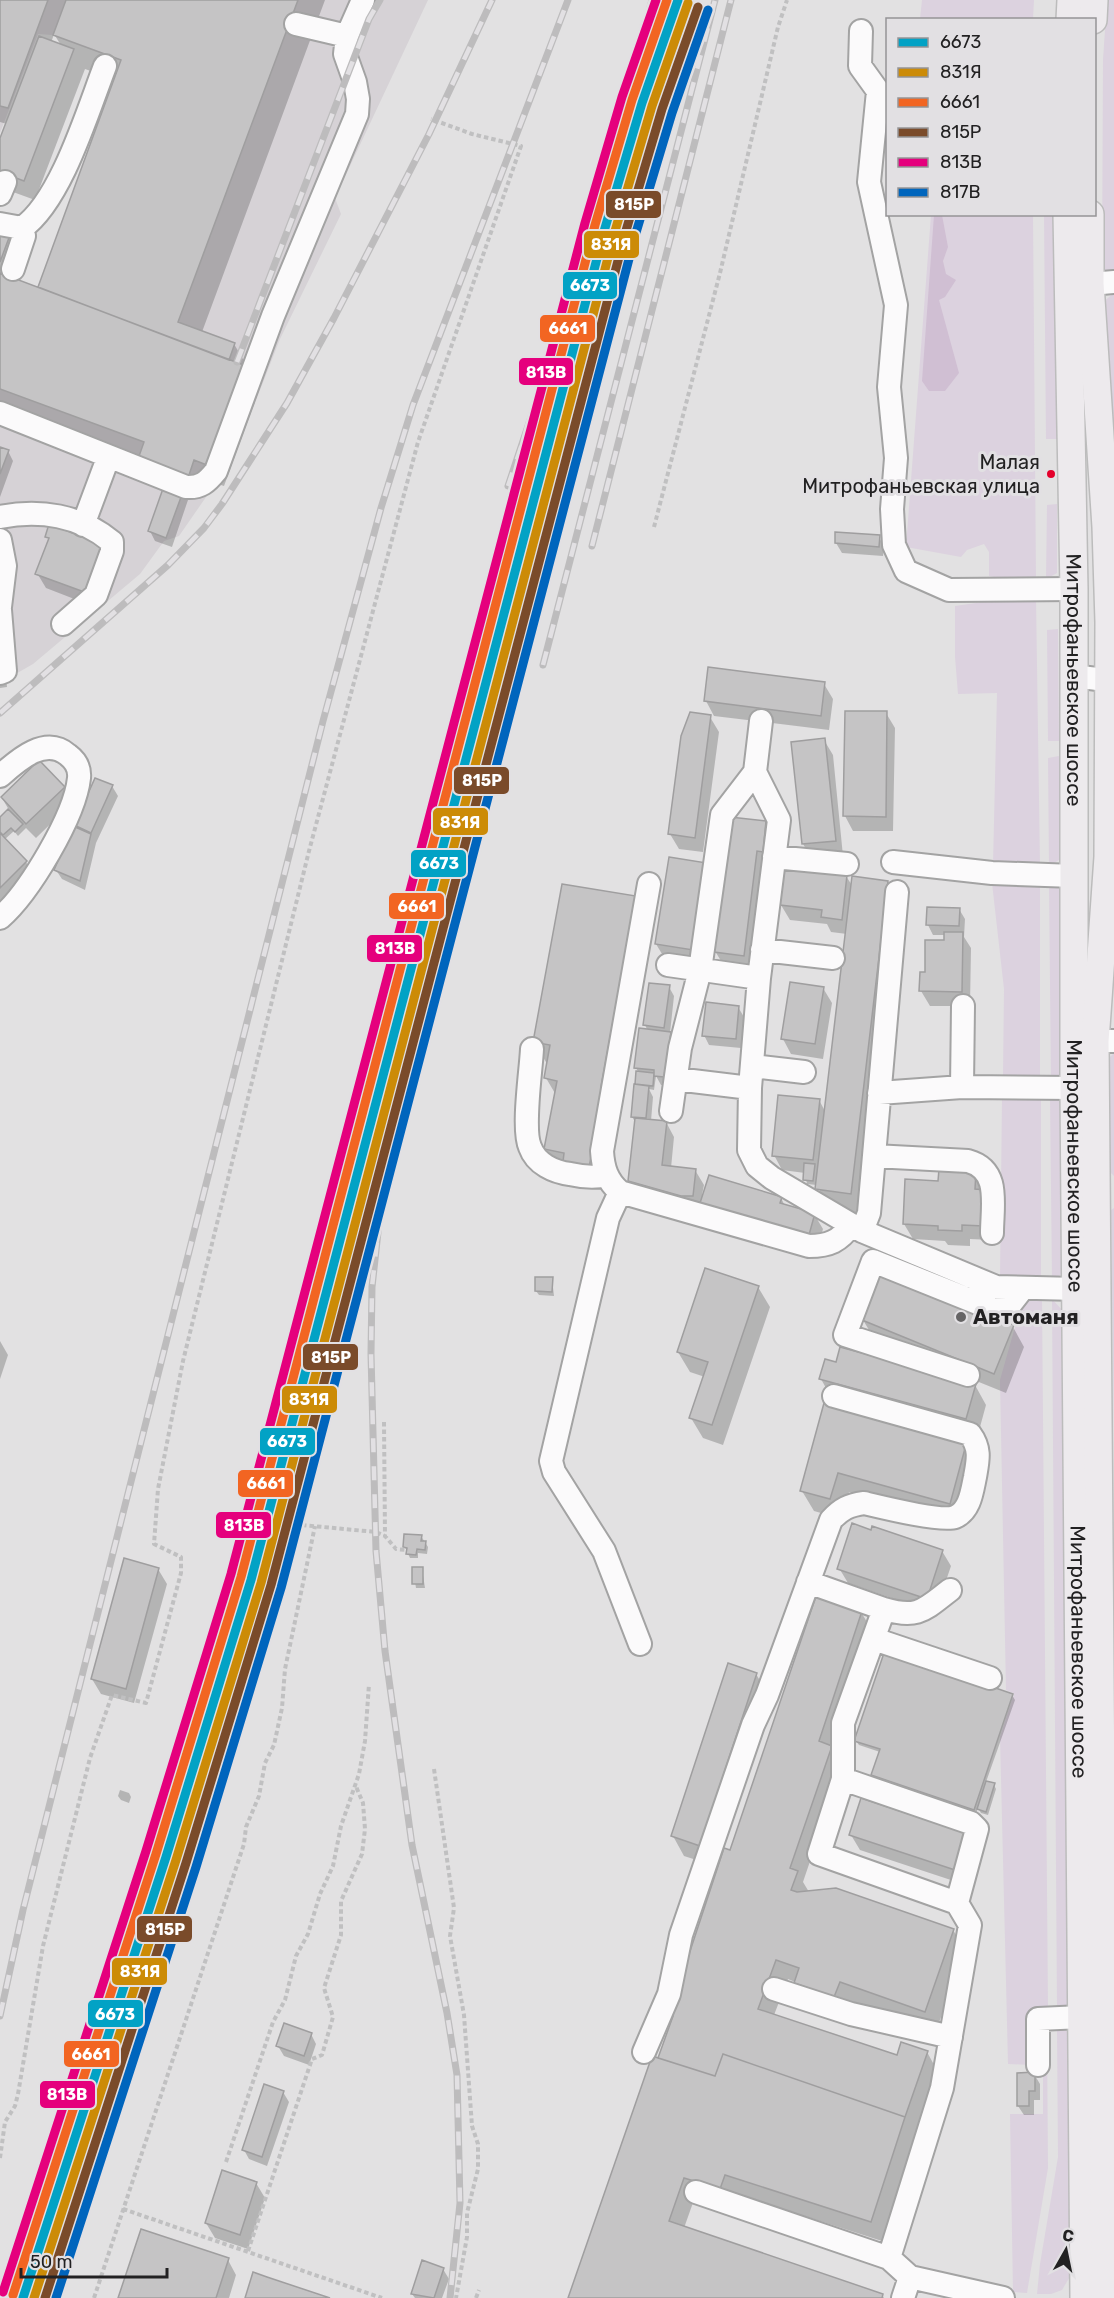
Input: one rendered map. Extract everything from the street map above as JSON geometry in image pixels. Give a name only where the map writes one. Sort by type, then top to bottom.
[{"type":"main road","points":[[1070,18],[1071,0]]},
{"type":"main road","points":[[1093,18],[1094,0]]},
{"type":"main road","name":"Митрофаньевское шоссе","points":[[1067,216],[1074,589],[1074,1088],[1077,1289],[1099,1927],[1109,2131],[1108,2282]]},
{"type":"main road","name":"Митрофаньевское шоссе","points":[[1084,2298],[1082,2017],[1099,1927],[1106,1444],[1105,1041],[1111,681],[1102,283],[1090,216]]},
{"type":"street","points":[[0,413],[108,458],[186,487],[197,488],[216,471],[273,316],[357,114],[356,82],[345,54],[347,36],[363,0]]},
{"type":"street","points":[[296,24],[347,36]]},
{"type":"street","points":[[861,31],[860,66],[878,91],[869,182],[896,305],[889,387],[896,458],[892,509],[894,545],[906,570],[949,590],[1074,589]]},
{"type":"street","points":[[0,224],[22,228],[32,222],[71,155],[105,66]]},
{"type":"street","points":[[13,269],[24,236],[22,228]]},
{"type":"street","points":[[84,525],[108,458]]},
{"type":"street","points":[[0,517],[20,513],[48,513],[84,525],[112,542],[112,551],[96,595],[63,624]]},
{"type":"street","points":[[0,540],[5,566],[0,608],[4,671],[0,673]]},
{"type":"street","points":[[1073,676],[1111,681]]},
{"type":"street","points":[[671,1111],[680,1047],[700,970],[722,815],[755,772],[761,721]]},
{"type":"street","points":[[0,776],[24,756],[43,748],[63,751],[77,762],[80,776],[74,798],[31,883],[0,918]]},
{"type":"street","points":[[755,772],[779,820],[762,950],[751,1077],[749,1150],[757,1166],[772,1178],[856,1228],[996,1287],[1077,1289]]},
{"type":"street","points":[[774,857],[847,864]]},
{"type":"street","points":[[893,862],[992,873],[1074,876]]},
{"type":"street","points":[[640,1644],[604,1551],[554,1472],[551,1461],[608,1218],[613,1184],[602,1151],[649,884]]},
{"type":"street","points":[[532,1049],[527,1129],[529,1146],[547,1167],[560,1173],[595,1178],[828,1251],[843,1236],[856,1228],[869,1213],[897,892]]},
{"type":"street","points":[[762,950],[833,958]]},
{"type":"street","points":[[668,965],[759,978]]},
{"type":"street","points":[[962,1087],[963,1006]]},
{"type":"street","points":[[676,1079],[751,1077],[804,1072]]},
{"type":"street","points":[[879,1093],[962,1087],[1074,1088]]},
{"type":"street","points":[[874,1156],[968,1161],[980,1164],[987,1171],[992,1183],[992,1233]]},
{"type":"street","points":[[968,1375],[845,1335],[873,1261],[995,1310],[1009,1306],[1023,1288]]},
{"type":"street","points":[[644,2052],[669,1994],[681,1935],[753,1725],[767,1695],[831,1520],[840,1510],[852,1504],[864,1503],[941,1518],[955,1517],[964,1509],[971,1497],[979,1456],[977,1444],[970,1434],[834,1396]]},
{"type":"street","points":[[808,1582],[904,1615],[915,1614],[950,1590]]},
{"type":"street","points":[[884,1609],[843,1723],[843,1779],[819,1854],[957,1903],[970,1925],[942,2088],[889,2258]]},
{"type":"street","points":[[874,1639],[990,1678]]},
{"type":"street","points":[[843,1779],[971,1823],[977,1829],[957,1903]]},
{"type":"street","points":[[774,1989],[851,2014],[951,2037]]},
{"type":"street","points":[[1038,2065],[1038,2019],[1082,2017]]},
{"type":"street","points":[[696,2192],[889,2258],[907,2288],[1003,2298]]},
{"type":"path","points":[[654,527],[720,273],[778,27],[788,0]]},
{"type":"path","points":[[0,2158],[5,2122],[15,2106],[18,2094],[43,1946],[98,1732],[112,1695],[147,1703],[181,1573],[182,1557],[154,1544],[158,1489],[183,1361],[309,851],[418,442],[521,146],[486,139],[432,119]]},
{"type":"path","points":[[384,1422],[385,1536]]},
{"type":"path","points":[[302,1525],[379,1533],[385,1536],[394,1547],[406,1550]]},
{"type":"path","points":[[94,2298],[244,1844],[246,1827],[259,1796],[265,1763],[274,1745],[282,1708],[285,1669],[315,1526]]},
{"type":"path","points":[[226,2162],[273,2022],[285,2000],[297,1956],[308,1934],[320,1894],[333,1866],[341,1826],[366,1741],[369,1684]]},
{"type":"path","points":[[434,1769],[454,1908],[450,1936],[464,2015],[472,2126],[478,2144],[478,2169],[466,2213],[467,2237],[456,2298]]},
{"type":"path","points":[[248,2251],[312,2059],[322,2055],[333,2017],[324,1988],[341,1935],[341,1901],[362,1854],[365,1829],[363,1803],[355,1784]]},
{"type":"path","points":[[123,2210],[382,2298]]},
{"type":"path","points":[[476,2298],[479,2290]]},
{"type":"shaded area","points":[[0,0],[428,0],[335,198],[341,214],[280,339],[255,403],[222,474],[179,536],[164,541],[140,574],[33,664],[0,683],[0,273],[38,287],[121,60],[53,35],[38,34],[0,133]]},
{"type":"shaded area","points":[[922,0],[1034,0],[1033,18],[920,18]]},
{"type":"shaded area","points":[[1107,0],[1114,0],[1114,274],[1102,272],[1103,60]]},
{"type":"shaded area","points":[[931,216],[1033,216],[1036,579],[1004,579],[989,576],[989,552],[984,544],[967,550],[961,557],[906,547]]},
{"type":"shaded area","points":[[934,216],[942,216],[948,247],[943,261],[946,274],[956,280],[945,297],[939,300],[959,373],[945,391],[929,391],[922,381]]},
{"type":"shaded area","points":[[1044,216],[1055,216],[1057,439],[1046,439]]},
{"type":"shaded area","points":[[1114,293],[1114,473],[1103,302]]},
{"type":"shaded area","points":[[1057,504],[1057,573],[1046,579],[1047,505]]},
{"type":"shaded area","points":[[1036,598],[1040,866],[993,865],[997,693],[958,694],[955,606],[1004,599]]},
{"type":"shaded area","points":[[1058,629],[1059,741],[1048,741],[1047,630]]},
{"type":"shaded area","points":[[1059,756],[1059,860],[1049,866],[1048,758]]},
{"type":"shaded area","points":[[992,883],[1040,884],[1040,1081],[1005,1081],[1003,1076],[1004,989]]},
{"type":"shaded area","points":[[1049,885],[1060,889],[1062,1074],[1051,1081]]},
{"type":"shaded area","points":[[1114,1053],[1114,1176],[1110,1172],[1109,1058]]},
{"type":"shaded area","points":[[1002,1096],[1041,1097],[1041,1280],[1000,1280]]},
{"type":"shaded area","points":[[1050,1097],[1062,1102],[1063,1273],[1052,1280]]},
{"type":"shaded area","points":[[1114,1208],[1114,1428],[1111,1210]]},
{"type":"shaded area","points":[[1029,1298],[1042,1298],[1048,2008],[1032,2009],[1032,2065],[1008,2064],[1000,1737],[1014,1694],[1006,1690],[1000,1380],[1015,1327],[1012,1314]]},
{"type":"shaded area","points":[[1052,1299],[1063,1311],[1069,2004],[1057,2009]]},
{"type":"shaded area","points":[[1057,2028],[1069,2032],[1071,2275],[1062,2290],[1051,2294],[1037,2294],[1058,2157]]},
{"type":"shaded area","points":[[1043,2035],[1047,2035],[1048,2168],[1027,2293],[1013,2292],[1010,2114],[1043,2114]]},
{"type":"building","points":[[0,0],[48,0],[8,108],[0,106]]},
{"type":"building","points":[[66,0],[298,0],[178,322],[235,343],[229,360],[38,287],[121,60],[53,35]]},
{"type":"building","points":[[39,36],[74,49],[24,181],[0,172],[0,138]]},
{"type":"building","points":[[0,231],[10,235],[0,262]]},
{"type":"building","points":[[0,273],[249,367],[212,467],[194,460],[188,478],[138,459],[144,442],[0,389]]},
{"type":"building","points":[[0,447],[9,450],[0,474]]},
{"type":"building","points":[[165,483],[184,489],[166,538],[148,531]]},
{"type":"building","points":[[49,524],[105,545],[87,593],[35,574],[49,538],[45,537]]},
{"type":"building","points":[[835,532],[880,535],[879,547],[835,543]]},
{"type":"building","points":[[708,667],[825,682],[821,716],[704,701]]},
{"type":"building","points":[[845,711],[887,711],[886,817],[843,816]]},
{"type":"building","points":[[690,712],[711,715],[695,838],[668,834],[681,736]]},
{"type":"building","points":[[825,738],[836,841],[802,844],[791,742]]},
{"type":"building","points":[[39,760],[65,787],[26,824],[1,797]]},
{"type":"building","points":[[95,778],[113,785],[91,833],[74,825]]},
{"type":"building","points":[[8,809],[23,824],[15,832],[11,828],[3,835],[0,832],[0,817]]},
{"type":"building","points":[[730,817],[766,821],[763,852],[757,851],[744,956],[714,952]]},
{"type":"building","points":[[73,826],[91,834],[80,881],[54,870]]},
{"type":"building","points":[[0,833],[27,861],[0,888]]},
{"type":"building","points":[[669,857],[707,863],[693,950],[655,944]]},
{"type":"building","points":[[784,868],[847,875],[842,920],[821,917],[822,910],[780,905],[778,897]]},
{"type":"building","points":[[852,876],[888,881],[851,1194],[815,1189]]},
{"type":"building","points":[[562,884],[636,896],[601,1087],[606,1087],[589,1167],[563,1162],[564,1153],[544,1149],[557,1081],[544,1078],[550,1045],[533,1042]]},
{"type":"building","points":[[927,907],[960,908],[959,926],[926,925]]},
{"type":"building","points":[[944,932],[963,932],[962,992],[919,991],[920,972],[925,972],[925,940],[944,940]]},
{"type":"building","points":[[790,982],[824,987],[815,1044],[781,1039]]},
{"type":"building","points":[[649,983],[670,985],[664,1028],[643,1025]]},
{"type":"building","points":[[706,1002],[739,1006],[736,1039],[702,1036]]},
{"type":"building","points":[[639,1028],[671,1032],[664,1077],[654,1076],[654,1070],[634,1068]]},
{"type":"building","points":[[636,1071],[654,1073],[653,1086],[635,1084]]},
{"type":"building","points":[[634,1084],[649,1086],[646,1118],[631,1117]]},
{"type":"building","points":[[778,1095],[820,1099],[813,1160],[772,1156]]},
{"type":"building","points":[[635,1118],[667,1121],[662,1165],[696,1169],[693,1196],[681,1196],[628,1181]]},
{"type":"building","points":[[804,1163],[815,1164],[813,1181],[803,1180]]},
{"type":"building","points":[[939,1169],[976,1171],[975,1189],[986,1190],[984,1226],[962,1225],[962,1231],[938,1230],[938,1226],[903,1224],[905,1179],[938,1181]]},
{"type":"building","points":[[709,1175],[782,1197],[780,1203],[815,1213],[809,1235],[700,1203]]},
{"type":"building","points":[[705,1268],[759,1286],[712,1425],[689,1418],[708,1362],[677,1352]]},
{"type":"building","points":[[881,1272],[1014,1325],[994,1374],[862,1320]]},
{"type":"building","points":[[535,1277],[553,1277],[552,1292],[535,1291]]},
{"type":"building","points":[[840,1347],[976,1384],[966,1419],[819,1379],[825,1359],[836,1362]]},
{"type":"building","points":[[824,1403],[967,1441],[950,1504],[838,1473],[830,1499],[800,1491]]},
{"type":"building","points":[[852,1523],[871,1530],[872,1526],[943,1550],[927,1599],[837,1569]]},
{"type":"building","points":[[404,1534],[422,1535],[421,1541],[426,1541],[425,1550],[417,1549],[416,1555],[406,1554],[407,1548],[403,1547]]},
{"type":"building","points":[[124,1558],[159,1568],[126,1689],[91,1679]]},
{"type":"building","points":[[412,1567],[423,1567],[423,1584],[412,1584]]},
{"type":"building","points":[[816,1596],[862,1611],[819,1741],[832,1746],[790,1868],[798,1871],[791,1890],[797,1892],[836,1888],[954,1929],[925,2012],[840,1982],[834,1997],[794,1983],[799,1968],[776,1960],[758,2009],[897,2055],[901,2042],[928,2051],[905,2117],[723,2054],[715,2076],[658,2058],[673,2016],[669,2015],[724,1848],[730,1850]]},
{"type":"building","points":[[885,1650],[1013,1694],[974,1810],[871,1775],[880,1749],[854,1741]]},
{"type":"building","points":[[728,1663],[757,1673],[700,1846],[671,1836]]},
{"type":"building","points":[[986,1781],[995,1783],[986,1812],[977,1809]]},
{"type":"building","points":[[861,1798],[966,1833],[955,1870],[849,1835]]},
{"type":"building","points":[[284,2023],[312,2033],[304,2056],[276,2046]]},
{"type":"building","points":[[723,2054],[905,2117],[871,2222],[725,2175],[720,2189],[684,2178],[669,2221],[883,2294],[882,2298],[568,2298],[652,2056],[715,2076]]},
{"type":"building","points":[[1035,2072],[1035,2091],[1029,2091],[1029,2106],[1017,2106],[1017,2073]]},
{"type":"building","points":[[264,2084],[284,2091],[262,2157],[242,2150]]},
{"type":"building","points":[[222,2170],[257,2182],[240,2235],[205,2223]]},
{"type":"building","points":[[141,2229],[229,2258],[216,2298],[118,2298]]},
{"type":"building","points":[[422,2260],[444,2268],[434,2298],[411,2294]]},
{"type":"building","points":[[253,2272],[267,2277],[330,2298],[245,2298]]},
{"type":"railway","points":[[237,362],[369,19],[380,0]]},
{"type":"railway","points":[[0,713],[168,565],[204,528],[222,504],[287,403],[334,318],[429,134],[492,0]]},
{"type":"railway","points":[[0,2016],[23,1910],[323,721],[381,508],[413,405],[568,0]]},
{"type":"railway","points":[[508,486],[569,303],[652,0]]},
{"type":"railway","points":[[543,665],[715,0]]},
{"type":"railway","points":[[592,546],[731,0]]},
{"type":"railway","points":[[386,1159],[372,1287],[371,1354],[376,1551],[385,1651],[412,1845],[447,2013],[457,2075],[460,2203],[450,2298]]},
{"type":"transit line","name":"813В","points":[[3,2292],[146,1851],[231,1574],[585,223],[622,97],[656,0]]},
{"type":"transit line","name":"6661","points":[[13,2295],[156,1854],[241,1577],[595,225],[632,100],[667,0]]},
{"type":"transit line","name":"6673","points":[[23,2298],[166,1857],[251,1580],[605,228],[642,103],[678,0]]},
{"type":"transit line","name":"831Я","points":[[34,2298],[176,1860],[261,1583],[615,231],[652,106],[688,3]]},
{"type":"transit line","name":"815Р","points":[[45,2298],[186,1863],[271,1585],[625,234],[662,109],[698,7]]},
{"type":"transit line","name":"817В","points":[[56,2298],[196,1867],[281,1588],[635,236],[672,113],[708,10]]},
{"type":"place","name":"Малая Митрофаньевская улица","points":[[1051,474]]},
{"type":"place","name":"Автоманя","points":[[961,1317]]}]
